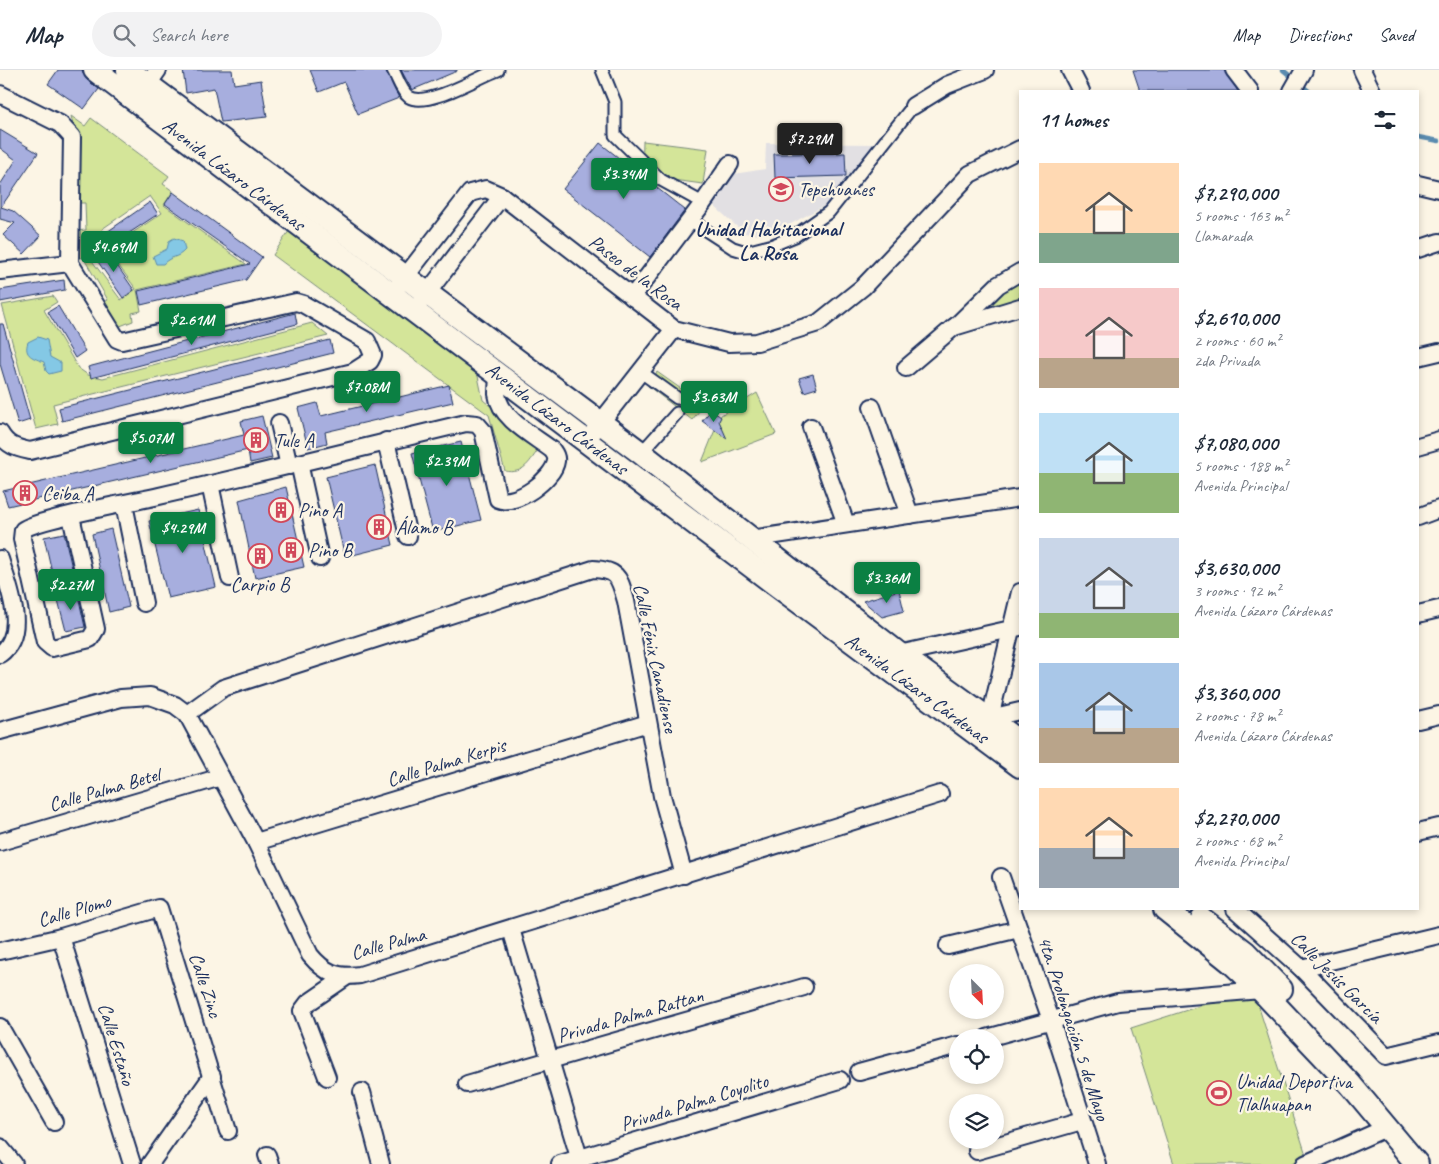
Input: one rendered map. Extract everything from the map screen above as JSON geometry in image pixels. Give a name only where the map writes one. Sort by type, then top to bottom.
[{"type":"main road","name":"Avenida Lázaro Cárdenas","points":[[96,70],[399,285],[594,431],[767,578],[984,725],[1019,742]]},
{"type":"main road","name":"Avenida Lázaro Cárdenas","points":[[128,70],[153,77],[399,285]]},
{"type":"main road","name":"Avenida Lázaro Cárdenas","points":[[421,302],[498,374],[594,431],[641,453],[899,654],[984,725],[1019,765]]},
{"type":"main road","points":[[1166,910],[1231,962],[1261,990],[1350,1084],[1388,1127],[1416,1164]]},
{"type":"main road","points":[[1191,910],[1245,952],[1276,983],[1362,1075],[1431,1164]]},
{"type":"street","points":[[393,70],[403,91],[411,98],[422,100],[439,96],[498,70]]},
{"type":"street","points":[[602,70],[615,102],[615,135],[662,180],[703,203]]},
{"type":"street","points":[[690,220],[733,248],[746,252],[773,245],[795,236],[828,212],[913,106],[947,84],[985,70]]},
{"type":"street","points":[[1070,70],[1080,90]]},
{"type":"street","points":[[1234,70],[1249,90]]},
{"type":"street","points":[[1362,70],[1372,90]]},
{"type":"street","points":[[0,94],[60,124],[72,137],[70,263],[112,334],[122,341],[296,302],[304,304],[367,341],[372,355],[370,361],[353,372],[30,450],[16,448],[4,441],[0,433]]},
{"type":"street","name":"Paseo de la Rosa","points":[[399,285],[470,193],[486,189],[502,196],[674,329],[729,343],[757,342],[818,323],[863,287],[970,174],[1019,150]]},
{"type":"street","points":[[632,296],[703,203],[730,164]]},
{"type":"street","points":[[1419,184],[1439,188]]},
{"type":"street","points":[[421,302],[502,196]]},
{"type":"street","points":[[1419,249],[1439,242]]},
{"type":"street","points":[[0,271],[70,263]]},
{"type":"street","points":[[906,368],[954,327],[998,285],[1019,273]]},
{"type":"street","points":[[954,327],[1019,307]]},
{"type":"street","points":[[594,431],[674,329]]},
{"type":"street","points":[[1419,357],[1439,352]]},
{"type":"street","points":[[641,372],[677,398]]},
{"type":"street","points":[[71,516],[96,629],[90,639],[57,648],[50,647],[45,642],[22,539],[23,530],[30,526],[71,516],[294,464],[386,441],[474,423],[482,430],[498,499],[510,502],[533,490],[551,470],[556,462],[556,457],[552,450],[511,419],[502,408],[497,395],[498,374]]},
{"type":"street","points":[[872,407],[910,514]]},
{"type":"street","points":[[641,453],[677,413]]},
{"type":"street","points":[[280,423],[294,464],[320,558]]},
{"type":"street","points":[[811,427],[846,524]]},
{"type":"street","points":[[1419,446],[1439,440]]},
{"type":"street","points":[[386,441],[408,536]]},
{"type":"street","points":[[210,484],[230,578]]},
{"type":"street","points":[[751,539],[1019,498]]},
{"type":"street","points":[[124,504],[144,603]]},
{"type":"street","points":[[1419,516],[1439,509]]},
{"type":"street","points":[[0,654],[12,639],[16,618],[1,568]]},
{"type":"street","name":"Calle Fénix Canadiense","points":[[187,714],[202,701],[223,688],[592,569],[609,570],[619,580],[626,602],[662,796],[684,875]]},
{"type":"street","points":[[33,593],[85,582]]},
{"type":"street","points":[[984,725],[1016,628],[1019,601]]},
{"type":"street","points":[[1419,614],[1439,609]]},
{"type":"street","points":[[899,654],[1016,628]]},
{"type":"street","points":[[0,732],[121,698],[150,696],[175,705],[187,714]]},
{"type":"street","points":[[984,725],[1019,711]]},
{"type":"street","name":"Calle Palma","points":[[187,714],[256,842],[310,955],[321,969],[346,977],[360,975],[511,930],[684,875]]},
{"type":"street","points":[[1419,720],[1439,715]]},
{"type":"street","name":"Calle Palma Kerpis","points":[[256,842],[648,723]]},
{"type":"street","name":"Calle Palma Betel","points":[[0,842],[221,778]]},
{"type":"street","points":[[684,875],[940,794]]},
{"type":"street","points":[[1419,832],[1439,827]]},
{"type":"street","name":"4ta. Prolongación 5 de Mayo","points":[[1001,877],[1051,1020],[1097,1164]]},
{"type":"street","name":"Calle Plomo","points":[[0,952],[159,908]]},
{"type":"street","name":"Calle Zinc","points":[[159,908],[228,1131]]},
{"type":"street","name":"Calle Jesús García","points":[[1236,910],[1301,968],[1386,1056],[1439,1043]]},
{"type":"street","points":[[948,946],[1019,929]]},
{"type":"street","points":[[511,930],[580,1161]]},
{"type":"street","points":[[1301,968],[1439,935]]},
{"type":"street","name":"Calle Estaño","points":[[61,936],[132,1164]]},
{"type":"street","points":[[327,1077],[302,1012],[308,1003],[346,977]]},
{"type":"street","name":"Privada Palma Rattan","points":[[467,1084],[804,987]]},
{"type":"street","points":[[1004,1033],[1118,1002],[1261,990]]},
{"type":"street","points":[[0,1027],[54,1122]]},
{"type":"street","points":[[859,1072],[949,1047]]},
{"type":"street","points":[[155,1161],[212,1076]]},
{"type":"street","name":"Privada Palma Coyolito","points":[[560,1164],[580,1161],[840,1080]]},
{"type":"street","points":[[362,1092],[381,1164]]},
{"type":"street","points":[[977,1151],[1082,1121]]},
{"type":"street","points":[[1305,1164],[1388,1127]]},
{"type":"street","points":[[0,1147],[14,1164]]},
{"type":"shaded area","name":"Tepehuanes","points":[[766,143],[875,144],[827,204],[780,230],[759,235],[744,233],[712,204],[734,174],[765,169]]},
{"type":"green space","points":[[71,116],[85,126],[91,118],[169,176],[163,184],[173,191],[164,205],[246,264],[137,290],[141,311],[132,313],[133,321],[115,328],[100,305],[108,300],[83,257],[75,261],[75,231],[86,230],[85,203],[75,203],[74,129]],"holes":[[[150,196],[162,213],[113,246],[102,229]],[[105,247],[136,289],[121,300],[90,258]]]},
{"type":"green space","points":[[643,141],[708,149],[703,184],[642,176]]},
{"type":"green space","points":[[293,225],[475,362],[483,400],[540,447],[526,466],[517,471],[505,471],[489,415],[273,255]]},
{"type":"green space","points":[[1019,278],[1019,299],[977,313]]},
{"type":"green space","points":[[53,296],[57,302],[44,310],[78,368],[88,375],[103,378],[312,323],[328,336],[53,404],[58,424],[36,429],[2,305]]},
{"type":"green space","points":[[657,372],[704,405],[692,420],[648,386]]},
{"type":"green space","points":[[757,393],[776,434],[702,462],[721,415]]},
{"type":"green space","name":"Unidad Deportiva Tlalhuapan","points":[[1253,989],[1307,1158],[1289,1164],[1174,1164],[1131,1028]]},
{"type":"water","points":[[174,238],[183,241],[185,250],[163,264],[156,264],[153,256],[167,249],[169,241]]},
{"type":"water","points":[[38,337],[47,340],[50,357],[61,363],[61,371],[49,374],[46,371],[44,362],[30,356],[27,350],[28,342]]},
{"type":"building","points":[[58,70],[82,70],[87,80],[99,89],[84,109],[48,84]]},
{"type":"building","points":[[183,70],[232,70],[234,84],[261,80],[267,117],[221,122],[214,88],[186,93]]},
{"type":"building","points":[[310,70],[386,70],[399,98],[358,114],[344,82],[319,92]]},
{"type":"building","points":[[401,70],[457,70],[457,71],[412,90]]},
{"type":"building","points":[[1133,70],[1224,70],[1237,90],[1140,90]]},
{"type":"building","points":[[0,130],[38,153],[1,207],[13,211],[41,236],[24,254],[3,235],[15,223],[0,219],[0,185],[16,160],[0,148]]},
{"type":"building","points":[[600,143],[685,210],[650,257],[563,189]]},
{"type":"building","points":[[845,153],[846,176],[775,178],[774,154]]},
{"type":"building","points":[[173,192],[262,257],[246,280],[141,305],[138,291],[250,264],[165,204]]},
{"type":"building","points":[[150,202],[158,214],[114,243],[107,232]]},
{"type":"building","points":[[105,248],[134,290],[123,298],[94,256]]},
{"type":"building","points":[[64,280],[65,290],[0,302],[0,290]]},
{"type":"building","points":[[58,306],[85,351],[75,358],[48,312]]},
{"type":"building","points":[[295,313],[297,324],[91,378],[88,367]]},
{"type":"building","points":[[0,324],[3,324],[30,420],[18,424],[0,364]]},
{"type":"building","points":[[330,340],[333,353],[62,421],[59,408]]},
{"type":"building","points":[[813,374],[817,388],[804,392],[799,378]]},
{"type":"building","points":[[449,385],[453,402],[325,432],[327,443],[308,448],[298,408],[317,403],[321,416]]},
{"type":"building","points":[[711,410],[721,417],[719,421],[727,439],[702,421]]},
{"type":"building","points":[[262,416],[272,458],[250,463],[248,450],[8,506],[3,491],[244,435],[241,421]]},
{"type":"building","points":[[461,442],[481,520],[433,532],[412,453]]},
{"type":"building","points":[[375,465],[393,545],[345,557],[326,477]]},
{"type":"building","points":[[286,487],[304,567],[255,578],[239,500]]},
{"type":"building","points":[[198,510],[216,587],[168,598],[149,521]]},
{"type":"building","points":[[111,529],[129,607],[109,612],[92,534]]},
{"type":"building","points":[[64,533],[74,577],[54,581],[44,537]]},
{"type":"building","points":[[899,590],[904,611],[882,617],[863,601]]},
{"type":"building","points":[[77,591],[85,627],[66,631],[57,596]]},
{"type":"waterway","points":[[1283,70],[1294,79]]},
{"type":"waterway","points":[[1300,84],[1308,90]]},
{"type":"waterway","points":[[1419,137],[1439,141]]},
{"type":"place","name":"Tepehuanes","points":[[781,189]]},
{"type":"place","name":"Tule A","points":[[256,440]]},
{"type":"place","name":"Ceiba A","points":[[25,493]]},
{"type":"place","name":"Pino A","points":[[281,510]]},
{"type":"place","name":"Álamo B","points":[[379,527]]},
{"type":"place","name":"Pino B","points":[[291,550]]},
{"type":"place","name":"Carpio B","points":[[260,556]]},
{"type":"place","name":"Unidad Deportiva Tlalhuapan","points":[[1219,1093]]},
{"type":"district","name":"Unidad Habitacional La Rosa","points":[[768,241]]}]
